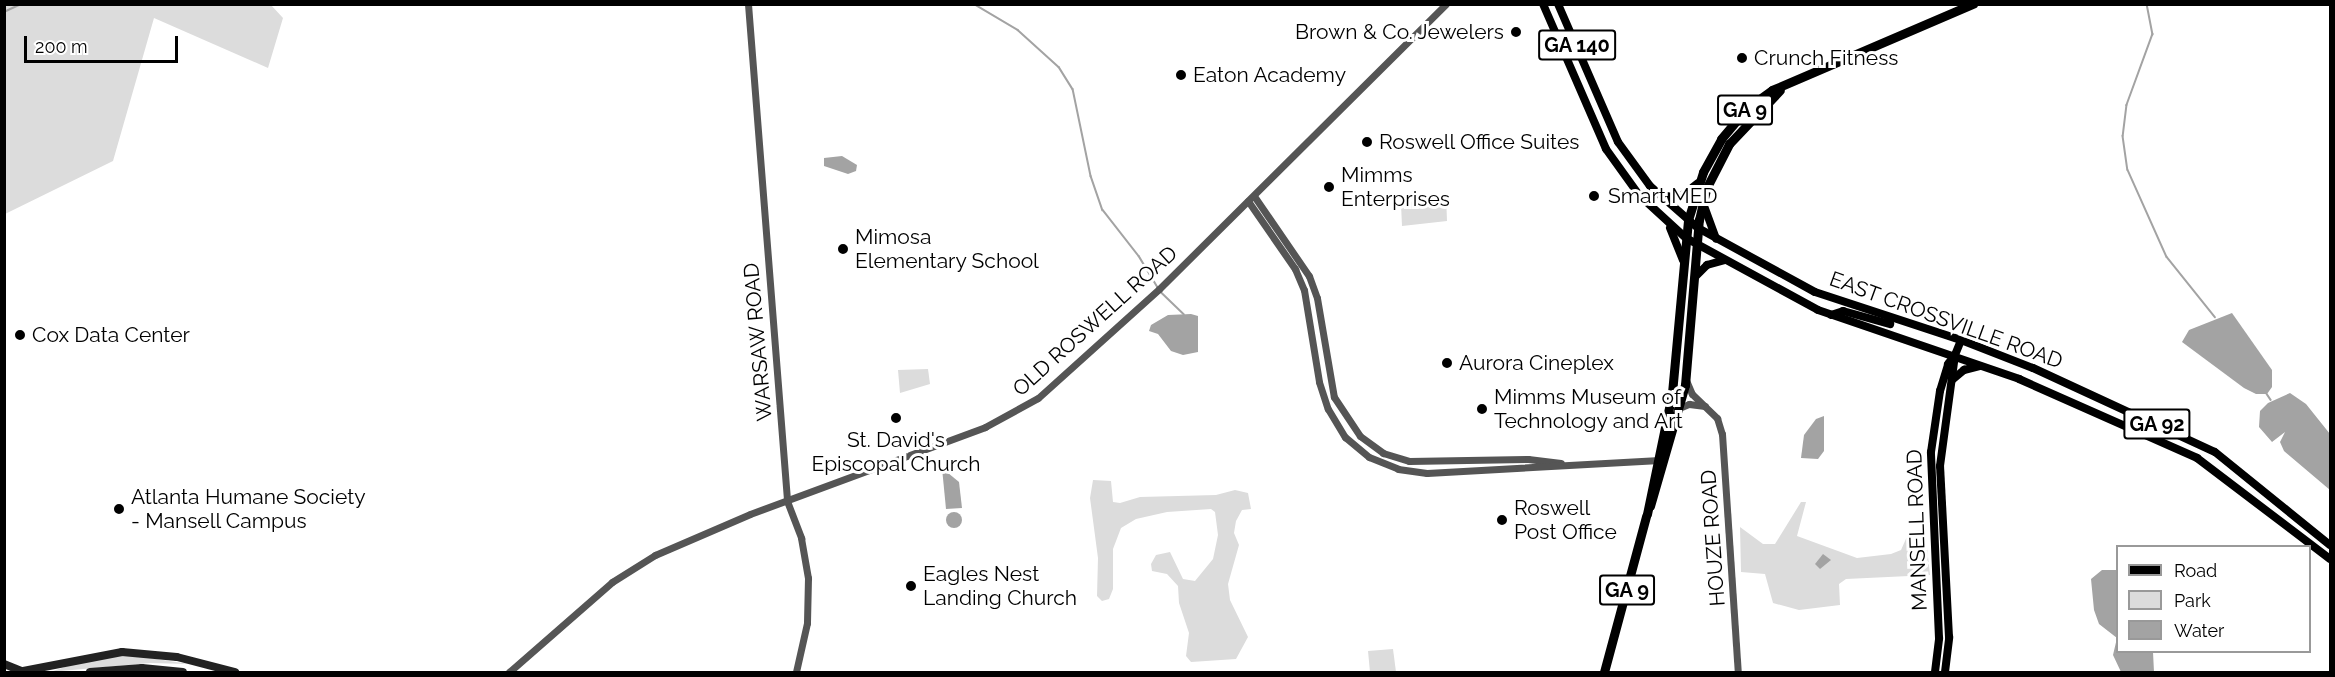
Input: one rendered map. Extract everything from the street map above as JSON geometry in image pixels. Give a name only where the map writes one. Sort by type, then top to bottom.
[{"type":"highway","name":"GA 9","points":[[1661,460],[1673,386],[1688,220],[1698,183],[1721,139],[1755,101],[1789,82],[1973,4]]},
{"type":"highway","name":"GA 9","points":[[1604,672],[1661,460],[1686,380],[1698,228],[1703,200],[1722,155],[1752,117],[1789,82]]},
{"type":"highway","points":[[1752,117],[1755,101]]},
{"type":"main road","name":"GA 140","points":[[1543,4],[1606,149],[1630,184],[1666,222],[1684,261]]},
{"type":"main road","name":"GA 140","points":[[1558,4],[1611,130],[1658,194],[1698,228]]},
{"type":"main road","points":[[1658,194],[1678,198],[1698,183]]},
{"type":"main road","points":[[1703,200],[1716,239]]},
{"type":"main road","name":"GA 92","points":[[1666,222],[1697,245]]},
{"type":"main road","name":"EAST CROSSVILLE ROAD","points":[[1698,228],[1815,292],[1961,340],[2113,403],[2215,452],[2331,545]]},
{"type":"main road","name":"EAST CROSSVILLE ROAD","points":[[1697,245],[1786,295],[1831,315],[1983,365],[2197,458],[2331,559]]},
{"type":"main road","points":[[1695,277],[1707,265],[1724,260]]},
{"type":"main road","points":[[1831,315],[1843,311],[1890,324],[1906,323]]},
{"type":"main road","name":"MANSELL ROAD","points":[[1935,672],[1939,638],[1931,452],[1945,373],[1961,340]]},
{"type":"main road","points":[[1929,347],[1940,359],[1945,373]]},
{"type":"main road","name":"MANSELL ROAD","points":[[1945,672],[1950,637],[1940,466],[1955,355]]},
{"type":"main road","points":[[1952,380],[1964,370],[1983,365]]},
{"type":"main road","points":[[4,664],[20,672],[122,652],[177,657],[235,672]]},
{"type":"main road","points":[[90,672],[142,669],[183,672]]},
{"type":"street","name":"WARSAW ROAD","points":[[748,4],[787,501],[801,537],[809,592],[807,626],[796,672]]},
{"type":"street","name":"OLD ROSWELL ROAD","points":[[512,671],[630,570],[682,542],[985,427],[1024,408],[1099,345],[1251,199],[1446,4]]},
{"type":"street","points":[[1251,199],[1309,276],[1317,298],[1331,389],[1341,413],[1360,436],[1383,453],[1418,462],[1528,459],[1567,464],[1661,460]]},
{"type":"street","name":"HOUZE ROAD","points":[[1686,380],[1717,418],[1723,444],[1738,672]]},
{"type":"street","points":[[1679,408],[1689,404],[1705,406]]},
{"type":"green space","points":[[5,4],[271,5],[283,18],[268,68],[154,18],[113,161],[5,214]]},
{"type":"green space","points":[[1446,194],[1447,221],[1402,226],[1401,204]]},
{"type":"green space","points":[[928,369],[930,384],[900,393],[898,370]]},
{"type":"green space","points":[[1093,480],[1111,481],[1113,502],[1120,503],[1140,497],[1216,495],[1235,490],[1248,493],[1251,509],[1242,510],[1236,521],[1234,533],[1239,545],[1228,584],[1230,600],[1248,637],[1236,659],[1191,662],[1186,656],[1189,633],[1179,603],[1178,586],[1167,574],[1152,571],[1151,564],[1156,555],[1170,552],[1183,579],[1195,581],[1213,559],[1218,535],[1215,512],[1211,509],[1167,512],[1136,519],[1121,528],[1113,549],[1113,589],[1109,599],[1102,601],[1097,596],[1098,558],[1090,498]]},
{"type":"green space","points":[[1801,502],[1806,502],[1797,536],[1857,558],[1891,554],[1901,550],[1909,532],[1925,529],[1930,575],[1846,579],[1839,584],[1840,605],[1799,610],[1773,603],[1765,574],[1741,572],[1740,527],[1763,544],[1775,544]]},
{"type":"green space","points":[[1393,649],[1396,672],[1370,672],[1368,651]]},
{"type":"green space","points":[[130,655],[189,664],[150,663],[50,672],[86,660]]},
{"type":"water","points":[[842,156],[857,165],[856,171],[848,174],[824,166],[824,158]]},
{"type":"water","points":[[2232,313],[2272,370],[2272,387],[2267,394],[2256,394],[2244,388],[2182,342],[2189,330]]},
{"type":"water","points":[[1168,315],[1198,316],[1198,352],[1183,355],[1171,351],[1158,334],[1149,331],[1151,325]]},
{"type":"water","points":[[2290,393],[2306,404],[2330,434],[2330,490],[2284,451],[2280,442],[2285,432],[2272,442],[2259,427],[2260,411],[2268,403]]},
{"type":"water","points":[[1824,416],[1824,451],[1818,459],[1801,458],[1804,435],[1816,419]]},
{"type":"water","points":[[942,468],[959,482],[962,508],[946,509]]},
{"type":"water","points":[[954,512],[962,520],[954,528],[946,520]]},
{"type":"water","points":[[1823,554],[1831,560],[1820,569],[1815,564]]},
{"type":"water","points":[[2102,570],[2116,570],[2116,637],[2099,624],[2094,610],[2091,579]]},
{"type":"water","points":[[2116,642],[2116,653],[2153,653],[2154,672],[2121,672],[2113,655]]},
{"type":"waterway","points":[[4,12],[21,4]]},
{"type":"waterway","points":[[974,4],[1018,30],[1059,67],[1073,89],[1091,176],[1103,210],[1139,256],[1158,288]]},
{"type":"waterway","points":[[2147,4],[2153,34],[2127,105],[2123,136],[2128,170],[2167,257],[2215,317]]},
{"type":"waterway","points":[[1161,292],[1184,314]]},
{"type":"waterway","points":[[2267,394],[2271,400]]},
{"type":"place","name":"Brown & Co. Jewelers","points":[[1516,32]]},
{"type":"place","name":"Crunch Fitness","points":[[1742,58]]},
{"type":"place","name":"Eaton Academy","points":[[1181,75]]},
{"type":"place","name":"Roswell Office Suites","points":[[1367,142]]},
{"type":"place","name":"Mimms Enterprises","points":[[1329,187]]},
{"type":"place","name":"Smart MED","points":[[1594,196]]},
{"type":"place","name":"Mimosa Elementary School","points":[[843,249]]},
{"type":"place","name":"Cox Data Center","points":[[20,335]]},
{"type":"place","name":"Aurora Cineplex","points":[[1447,363]]},
{"type":"place","name":"Mimms Museum of Technology and Art","points":[[1482,409]]},
{"type":"place","name":"St. David's Episcopal Church","points":[[896,418]]},
{"type":"place","name":"Atlanta Humane Society - Mansell Campus","points":[[119,509]]},
{"type":"place","name":"Roswell Post Office","points":[[1502,520]]},
{"type":"place","name":"Eagles Nest Landing Church","points":[[911,586]]}]
